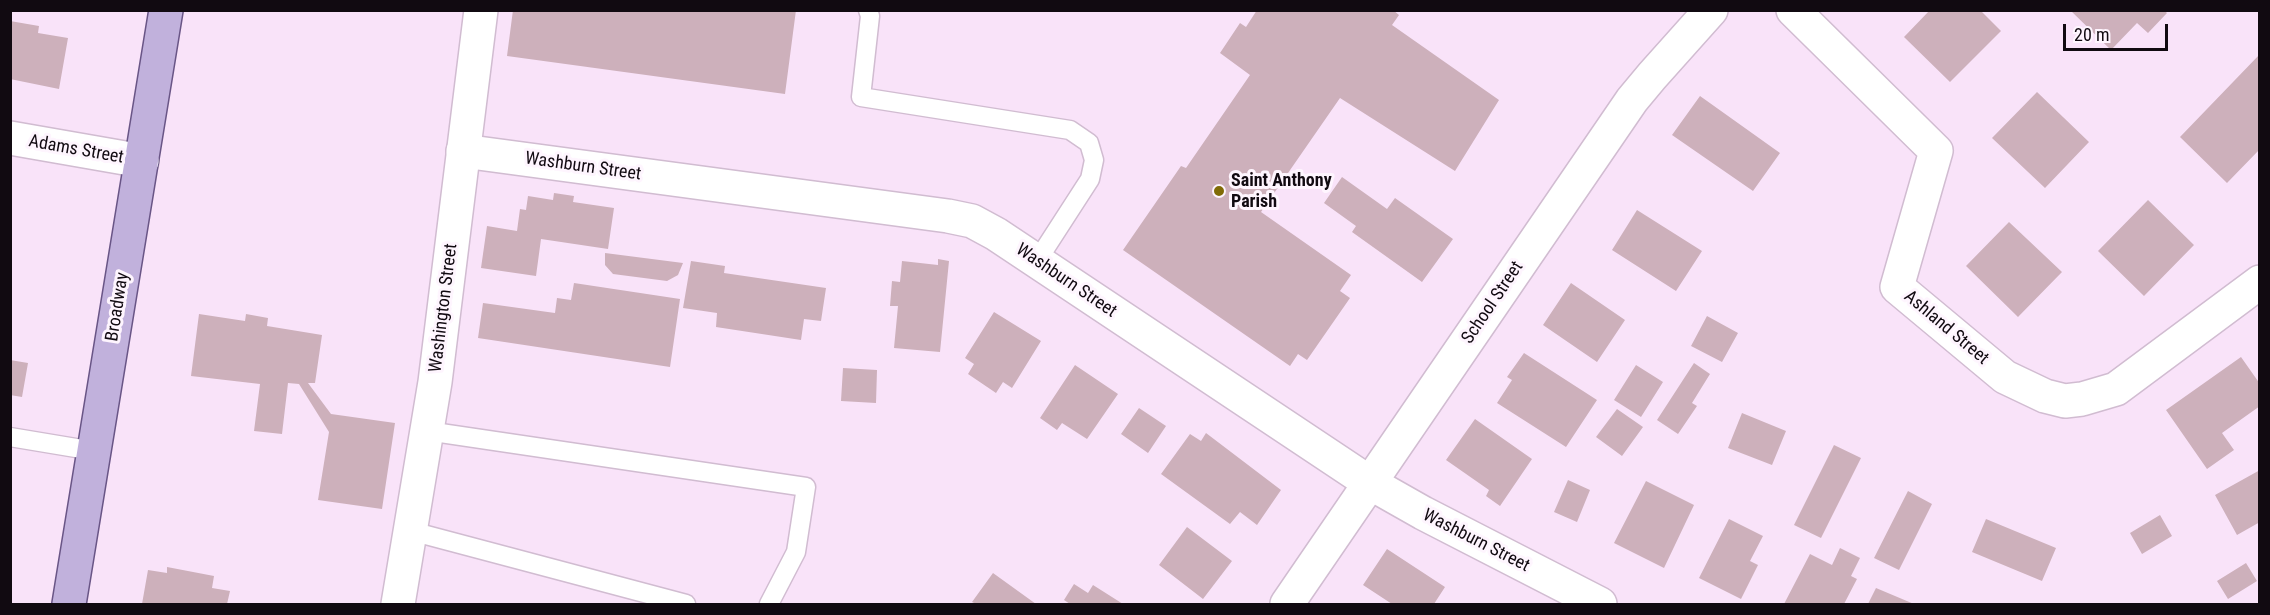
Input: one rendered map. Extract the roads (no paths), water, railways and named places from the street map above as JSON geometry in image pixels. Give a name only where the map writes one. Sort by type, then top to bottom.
[{"type":"main road","name":"Broadway","points":[[69,604],[166,10]]},
{"type":"street","name":"Washington Street","points":[[399,604],[428,431],[481,10]]},
{"type":"street","name":"School Street","points":[[1287,604],[1632,100],[1711,10]]},
{"type":"street","name":"Ashland Street","points":[[1793,10],[1936,152],[1897,287],[2005,377],[2044,396],[2065,401],[2082,399],[2116,388],[2258,286]]},
{"type":"street","name":"Adams Street","points":[[10,138],[142,161]]},
{"type":"street","name":"Washburn Street","points":[[464,152],[961,218],[984,226],[1370,483],[1423,513],[1600,604]]},
{"type":"lane","points":[[868,10],[870,16],[861,98],[1070,130],[1089,143],[1094,160],[1090,179],[1037,261]]},
{"type":"lane","points":[[428,431],[806,487],[796,552],[769,604]]},
{"type":"lane","points":[[10,437],[94,451]]},
{"type":"lane","points":[[411,531],[686,604]]},
{"type":"place","name":"Saint Anthony Parish","points":[[1219,191]]}]
